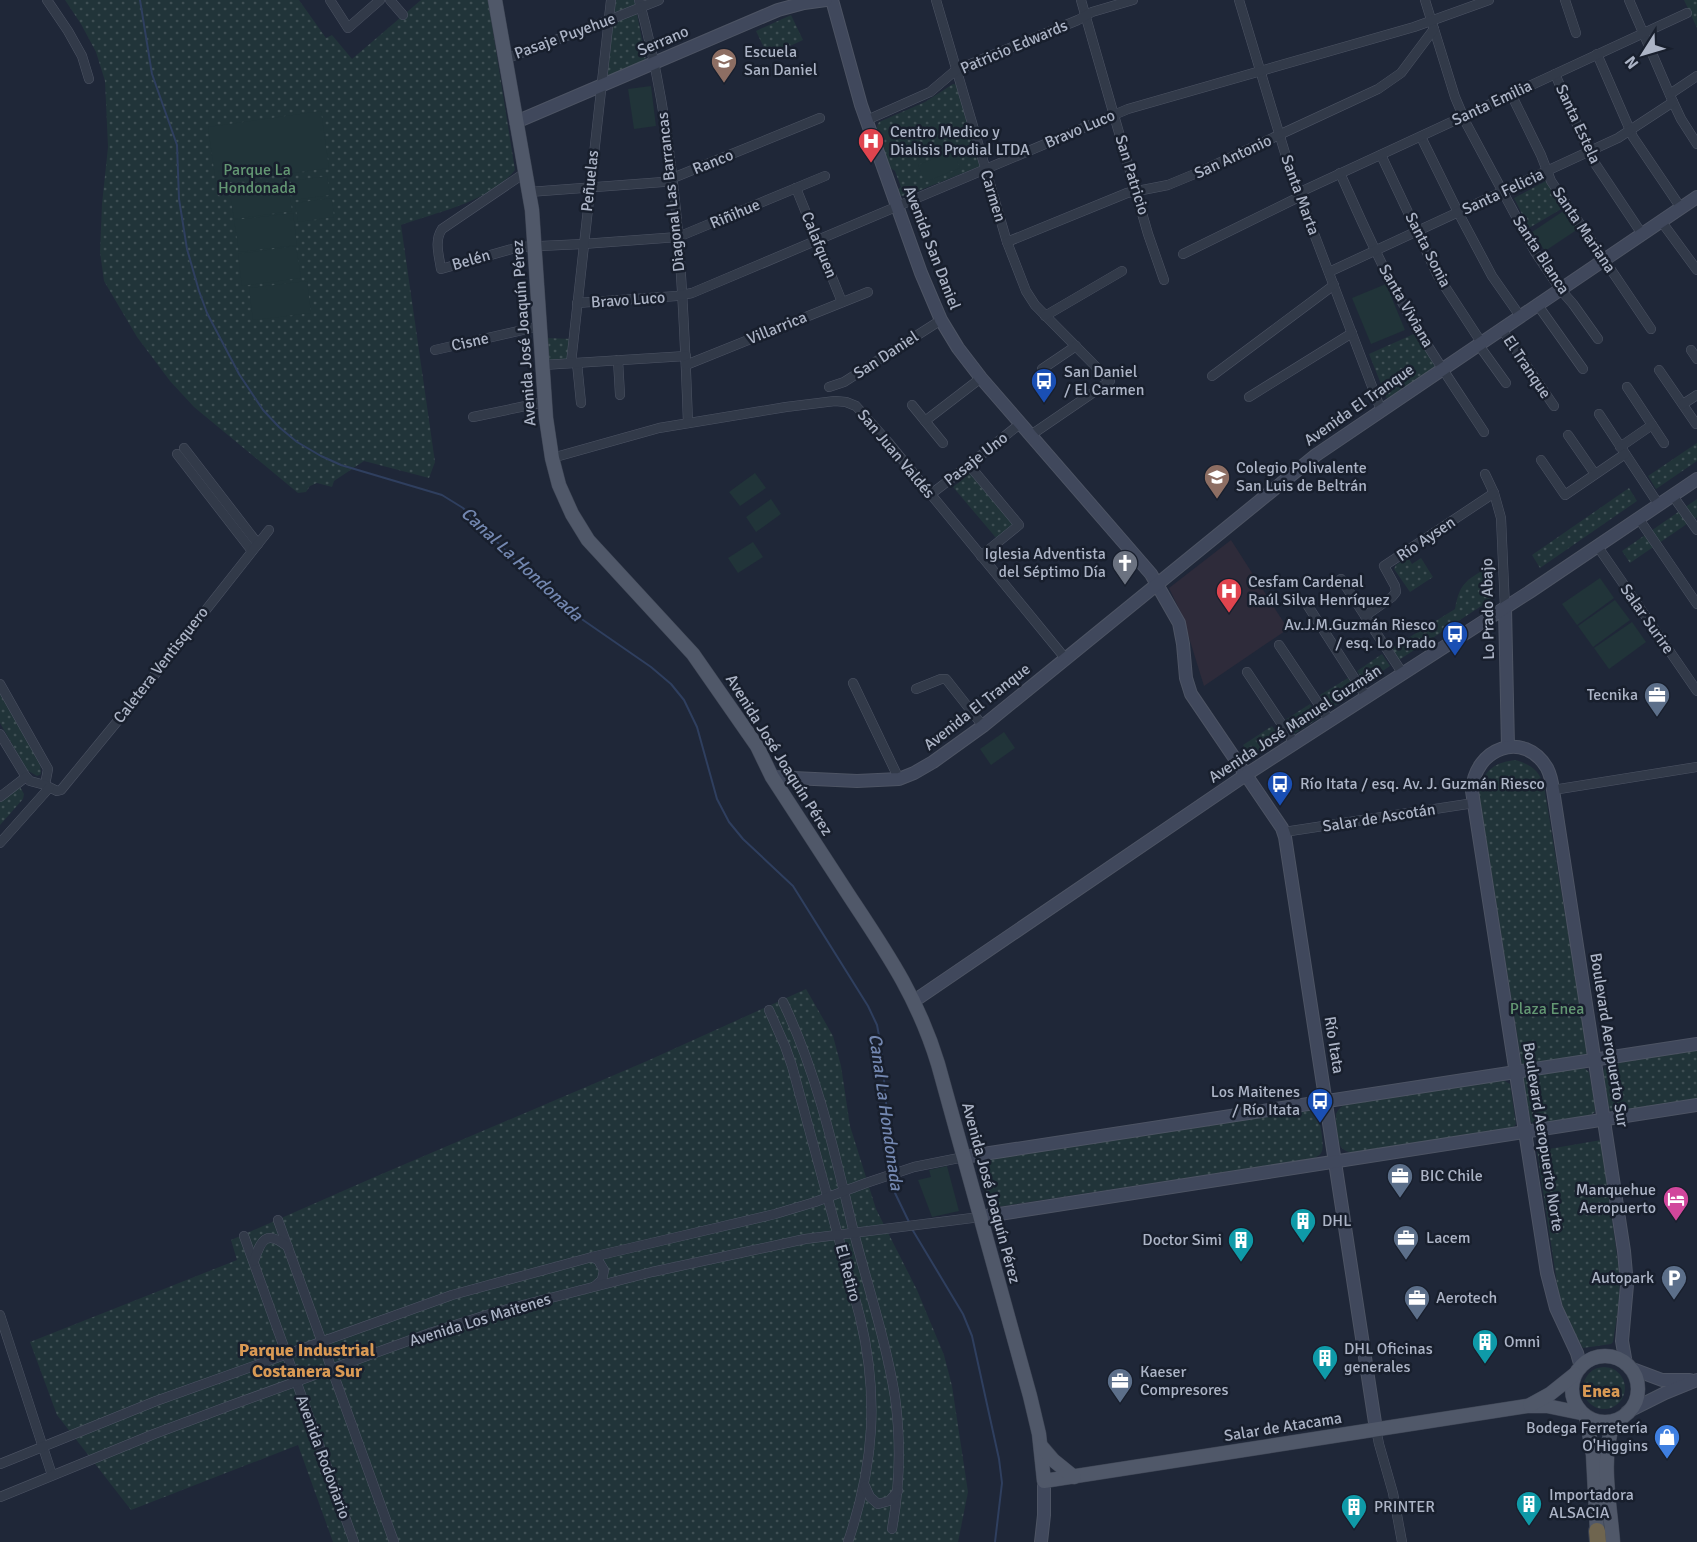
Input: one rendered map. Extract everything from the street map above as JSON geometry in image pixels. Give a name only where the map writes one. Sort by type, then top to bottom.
[{"type":"main road","name":"Avenida José Joaquín Pérez","points":[[497,1],[505,59],[530,192],[548,435],[564,499],[588,540],[693,654],[757,746],[772,777],[895,966],[914,1001],[933,1049],[1034,1409],[1041,1446],[1044,1481]]},
{"type":"main road","points":[[1584,1415],[1602,1422],[1614,1421],[1628,1412],[1634,1403],[1637,1391],[1636,1379],[1628,1366],[1614,1358],[1602,1357],[1590,1360],[1578,1371],[1573,1385],[1573,1396],[1584,1415],[1593,1455],[1597,1538]]},
{"type":"main road","name":"Salar de Atacama","points":[[1527,1406],[1550,1394],[1578,1371]]},
{"type":"main road","name":"Salar de Atacama","points":[[1044,1481],[1527,1406],[1547,1406],[1584,1415]]},
{"type":"main road","points":[[1612,1542],[1606,1461],[1607,1443],[1614,1421]]},
{"type":"main road","points":[[1041,1446],[1053,1460],[1074,1477]]},
{"type":"street","points":[[47,0],[82,56],[89,79]]},
{"type":"street","points":[[330,0],[348,28],[380,0]]},
{"type":"street","points":[[390,0],[403,15]]},
{"type":"street","name":"Peñuelas","points":[[581,403],[574,363],[577,303],[611,0]]},
{"type":"street","name":"Pasaje Puyehue","points":[[505,59],[609,20],[640,4],[658,0]]},
{"type":"street","name":"Serrano","points":[[516,122],[778,10],[826,0]]},
{"type":"street","name":"Avenida San Daniel","points":[[832,0],[867,120],[928,292],[941,320],[958,348],[981,378],[1136,555],[1157,584]]},
{"type":"street","name":"Carmen","points":[[936,0],[1007,242],[1026,291],[1035,305],[1110,381],[1031,435]]},
{"type":"street","name":"San Patricio","points":[[1081,0],[1148,234],[1164,280]]},
{"type":"street","name":"Patricio Edwards","points":[[867,120],[930,92],[956,70],[1092,12],[1133,0]]},
{"type":"street","name":"Santa Marta","points":[[1239,0],[1299,195],[1381,410]]},
{"type":"street","name":"Santa Blanca","points":[[1425,0],[1463,117],[1535,252],[1598,339]]},
{"type":"street","name":"Bravo Luco","points":[[577,303],[681,296],[696,292],[1114,114],[1414,27],[1432,25],[1489,0]]},
{"type":"street","points":[[1565,0],[1576,33]]},
{"type":"street","points":[[1629,0],[1671,98],[1695,137]]},
{"type":"street","name":"Diagonal Las Barrancas","points":[[640,4],[654,63],[673,178],[688,423]]},
{"type":"street","name":"Santa Emilia","points":[[1183,254],[1340,174],[1687,13]]},
{"type":"street","name":"San Antonio","points":[[1007,242],[1127,193],[1182,180],[1387,84],[1406,68],[1432,25]]},
{"type":"street","points":[[1597,54],[1633,137],[1681,207]]},
{"type":"street","name":"Santa Estela","points":[[1555,74],[1592,159],[1642,234]]},
{"type":"street","name":"Santa Felicia","points":[[1329,272],[1589,152],[1631,130],[1697,76]]},
{"type":"street","name":"Santa Mariana","points":[[1511,94],[1551,181],[1651,329]]},
{"type":"street","name":"Ranco","points":[[530,192],[659,182],[820,118]]},
{"type":"street","points":[[1421,137],[1492,276],[1520,316]]},
{"type":"street","name":"Santa Sonia","points":[[1381,155],[1438,276],[1506,383]]},
{"type":"street","name":"Belén","points":[[526,172],[442,229],[437,245],[441,269],[519,247],[535,245]]},
{"type":"street","name":"Santa Viviana","points":[[1340,174],[1396,292],[1484,432]]},
{"type":"street","name":"Riñihue","points":[[535,245],[678,237],[825,176]]},
{"type":"street","name":"Calafquen","points":[[796,188],[843,302]]},
{"type":"street","name":"Avenida El Tranque","points":[[772,777],[857,781],[898,779],[933,762],[983,726],[1304,464],[1697,196]]},
{"type":"street","points":[[1661,220],[1697,270]]},
{"type":"street","points":[[1046,316],[1122,271]]},
{"type":"street","points":[[1212,376],[1334,285]]},
{"type":"street","name":"Villarrica","points":[[543,365],[618,360],[686,361],[868,291]]},
{"type":"street","points":[[1537,304],[1583,369]]},
{"type":"street","name":"San Daniel","points":[[829,387],[844,382],[941,320]]},
{"type":"street","name":"Cisne","points":[[435,350],[540,326]]},
{"type":"street","name":"El Tranque","points":[[1501,328],[1554,406]]},
{"type":"street","points":[[1249,397],[1352,333]]},
{"type":"street","points":[[1042,369],[1076,346]]},
{"type":"street","points":[[1690,350],[1697,359]]},
{"type":"street","points":[[618,360],[620,395]]},
{"type":"street","points":[[1659,370],[1696,424]]},
{"type":"street","points":[[925,421],[981,378]]},
{"type":"street","points":[[1627,387],[1664,443]]},
{"type":"street","points":[[1683,404],[1697,395]]},
{"type":"street","name":"San Juan Valdés","points":[[552,458],[644,432],[688,423],[835,401],[846,402],[856,406],[862,412],[1065,658]]},
{"type":"street","points":[[473,417],[545,402]]},
{"type":"street","points":[[912,405],[943,443]]},
{"type":"street","points":[[1599,414],[1659,505]]},
{"type":"street","name":"Pasaje Uno","points":[[931,494],[1021,423]]},
{"type":"street","points":[[1541,460],[1565,495],[1595,474],[1652,425]]},
{"type":"street","points":[[1568,435],[1595,474]]},
{"type":"street","points":[[184,455],[255,547]]},
{"type":"street","points":[[969,465],[1019,525],[981,556]]},
{"type":"street","name":"Lo Prado Abajo","points":[[1485,474],[1499,507],[1503,532],[1508,747]]},
{"type":"street","name":"Avenida José Manuel Guzmán","points":[[914,1001],[1246,774],[1367,698],[1659,505],[1696,483]]},
{"type":"street","name":"Río Aysen","points":[[1365,616],[1396,592],[1384,566],[1494,493]]},
{"type":"street","points":[[1673,496],[1697,530]]},
{"type":"street","points":[[1639,519],[1697,604]]},
{"type":"street","name":"Caletera Ventisquero","points":[[0,843],[47,786],[57,792],[61,790],[269,530]]},
{"type":"street","name":"Salar Surire","points":[[1598,547],[1697,691]]},
{"type":"street","points":[[1341,579],[1403,674]]},
{"type":"street","name":"Río Itata","points":[[1157,584],[1179,623],[1186,678],[1191,694],[1284,832],[1376,1429],[1393,1493],[1402,1542]]},
{"type":"street","points":[[1308,606],[1367,698]]},
{"type":"street","points":[[1279,645],[1330,721]]},
{"type":"street","points":[[1247,672],[1295,744]]},
{"type":"street","points":[[916,689],[941,679],[948,680],[983,726]]},
{"type":"street","points":[[853,683],[898,779]]},
{"type":"street","points":[[0,684],[48,769],[47,786],[35,783],[26,777],[2,741]]},
{"type":"street","name":"Boulevard Aeropuerto Sur","points":[[1508,747],[1530,752],[1542,761],[1547,768],[1553,790],[1605,1119],[1626,1273],[1622,1341],[1628,1366]]},
{"type":"street","name":"Boulevard Aeropuerto Norte","points":[[1508,747],[1492,753],[1479,765],[1473,782],[1474,803],[1549,1286],[1562,1322],[1577,1353],[1578,1371]]},
{"type":"street","points":[[1553,790],[1697,767]]},
{"type":"street","points":[[0,797],[26,777]]},
{"type":"street","name":"Salar de Ascotán","points":[[1284,832],[1474,803]]},
{"type":"street","name":"El Retiro","points":[[783,1002],[808,1061],[887,1357],[895,1396],[900,1453],[898,1490],[892,1529]]},
{"type":"street","name":"El Retiro","points":[[769,1010],[792,1066],[864,1336],[870,1374],[872,1425],[865,1486],[848,1542]]},
{"type":"street","points":[[777,1027],[785,1021],[793,1023]]},
{"type":"street","points":[[964,1157],[1697,1044]]},
{"type":"street","points":[[980,1216],[1697,1105]]},
{"type":"street","name":"Avenida Los Maitenes","points":[[0,1464],[156,1401],[452,1295],[592,1257],[775,1214],[914,1167],[964,1157]]},
{"type":"street","name":"Avenida Los Maitenes","points":[[0,1497],[154,1434],[452,1326],[596,1286],[770,1246],[837,1234],[980,1216]]},
{"type":"street","points":[[278,1220],[394,1542]]},
{"type":"street","name":"Avenida Rodoviario","points":[[244,1236],[354,1542]]},
{"type":"street","points":[[254,1261],[259,1245],[266,1239],[275,1239],[288,1247]]},
{"type":"street","points":[[592,1257],[598,1260],[604,1270],[602,1280],[596,1286]]},
{"type":"street","points":[[0,1314],[52,1474]]},
{"type":"street","points":[[1628,1366],[1662,1380],[1697,1380]]},
{"type":"street","points":[[1628,1412],[1697,1380]]},
{"type":"street","name":"Avenida José Joaquín Pérez","points":[[1041,1542],[1044,1481]]},
{"type":"street","points":[[865,1486],[873,1502],[878,1504],[889,1502],[898,1490]]},
{"type":"shaded area","name":"Cesfam Cardenal Raúl Silva Henríquez","points":[[1231,540],[1288,629],[1204,686],[1182,615],[1169,588]]},
{"type":"green space","name":"Parque La Hondonada","points":[[65,0],[299,0],[326,38],[332,35],[352,59],[421,0],[488,0],[515,170],[504,181],[477,198],[401,225],[435,462],[429,478],[364,461],[334,481],[332,487],[317,483],[310,486],[306,492],[298,493],[194,407],[170,381],[137,337],[104,281],[100,252],[108,147],[105,81],[96,52]]},
{"type":"green space","points":[[616,0],[634,0],[636,6],[613,14]]},
{"type":"green space","points":[[1684,0],[1697,0],[1697,28]]},
{"type":"green space","points":[[637,14],[646,60],[607,78],[613,23]]},
{"type":"green space","points":[[791,15],[803,40],[768,56],[756,31]]},
{"type":"green space","points":[[953,84],[957,85],[981,166],[901,196],[897,190],[901,187],[895,171],[889,167],[876,130],[877,126],[879,122],[925,102]]},
{"type":"green space","points":[[651,86],[656,126],[634,129],[628,89]]},
{"type":"green space","points":[[321,111],[329,168],[216,184],[208,127]]},
{"type":"green space","points":[[953,151],[960,168],[925,182],[918,165]]},
{"type":"green space","points":[[327,176],[330,195],[294,200],[291,181]]},
{"type":"green space","points":[[288,179],[292,211],[234,219],[229,187]]},
{"type":"green space","points":[[1546,181],[1563,208],[1529,228],[1514,198]]},
{"type":"green space","points":[[332,198],[334,217],[298,222],[295,203]]},
{"type":"green space","points":[[1565,210],[1578,229],[1545,251],[1532,232]]},
{"type":"green space","points":[[293,213],[297,245],[239,252],[234,220]]},
{"type":"green space","points":[[296,246],[301,278],[242,286],[238,254]]},
{"type":"green space","points":[[307,281],[311,313],[253,320],[249,288]]},
{"type":"green space","points":[[1386,284],[1405,330],[1371,344],[1352,298]]},
{"type":"green space","points":[[1416,333],[1436,368],[1387,399],[1369,354]]},
{"type":"green space","points":[[547,338],[572,339],[569,359],[549,362]]},
{"type":"green space","points":[[1697,443],[1697,461],[1656,489],[1648,476]]},
{"type":"green space","points":[[972,472],[1015,524],[997,539],[953,487]]},
{"type":"green space","points":[[755,473],[766,488],[740,506],[729,492]]},
{"type":"green space","points":[[1629,488],[1637,501],[1540,568],[1532,555]]},
{"type":"green space","points":[[771,499],[781,514],[756,532],[746,517]]},
{"type":"green space","points":[[1697,499],[1697,517],[1630,563],[1622,551]]},
{"type":"green space","points":[[753,542],[763,557],[738,573],[728,558]]},
{"type":"green space","points":[[1408,557],[1412,564],[1421,558],[1433,577],[1410,592],[1394,569]]},
{"type":"green space","points":[[1488,567],[1492,599],[1399,660],[1392,648],[1455,609],[1459,593],[1465,583]]},
{"type":"green space","points":[[1600,578],[1614,598],[1577,625],[1562,604]]},
{"type":"green space","points":[[1615,600],[1630,620],[1593,647],[1578,626]]},
{"type":"green space","points":[[1632,622],[1646,642],[1609,669],[1594,648]]},
{"type":"green space","points":[[1382,654],[1390,666],[1365,683],[1357,671]]},
{"type":"green space","points":[[1348,678],[1357,692],[1328,710],[1320,695]]},
{"type":"green space","points":[[0,692],[40,762],[41,774],[37,776],[27,770],[0,723]]},
{"type":"green space","points":[[1310,704],[1319,718],[1294,734],[1285,720]]},
{"type":"green space","points":[[1272,726],[1281,740],[1252,759],[1243,745]]},
{"type":"green space","points":[[1004,732],[1015,748],[991,765],[980,749]]},
{"type":"green space","name":"Plaza Enea","points":[[1515,760],[1533,768],[1544,786],[1588,1055],[1522,1065],[1479,795],[1483,780],[1494,766]]},
{"type":"green space","points":[[20,787],[24,794],[23,799],[0,825],[0,802]]},
{"type":"green space","points":[[806,989],[833,1036],[841,1066],[850,1126],[876,1209],[917,1290],[944,1355],[952,1386],[968,1492],[958,1542],[333,1542],[298,1445],[131,1510],[57,1415],[30,1342],[237,1260],[231,1240],[647,1061]]},
{"type":"green space","points":[[1697,1050],[1697,1100],[1614,1113],[1609,1108],[1603,1071],[1608,1063]]},
{"type":"green space","points":[[1583,1067],[1589,1072],[1595,1112],[1591,1115],[1540,1125],[1531,1122],[1523,1079],[1526,1076]]},
{"type":"green space","points":[[1503,1080],[1510,1084],[1516,1124],[1512,1129],[1354,1153],[1345,1150],[1340,1145],[1336,1114],[1346,1103]]},
{"type":"green space","points":[[1305,1109],[1316,1114],[1321,1128],[1322,1151],[1315,1158],[997,1207],[988,1203],[979,1171],[986,1161],[994,1157]]},
{"type":"green space","points":[[1601,1140],[1619,1270],[1619,1297],[1613,1342],[1583,1348],[1566,1317],[1558,1290],[1537,1151]]},
{"type":"green space","points":[[947,1166],[959,1211],[932,1217],[918,1180],[931,1177],[929,1170]]},
{"type":"green space","points":[[1604,1367],[1619,1373],[1625,1388],[1619,1403],[1604,1409],[1589,1403],[1583,1388],[1589,1373]]},
{"type":"waterway","name":"Canal La Hondonada","points":[[140,0],[152,74],[177,145],[179,199],[187,249],[207,313],[239,374],[263,410],[297,442],[341,465],[442,495],[463,508],[543,588],[570,611],[651,667],[671,684],[684,700],[697,727],[717,799],[729,822],[743,839],[793,886],[868,1006],[877,1025],[881,1046],[892,1170]]},
{"type":"waterway","name":"Canal La Hondonada","points":[[893,1176],[895,1193],[910,1224]]},
{"type":"waterway","name":"Canal La Hondonada","points":[[912,1229],[963,1314],[972,1336],[999,1459],[1002,1483],[995,1542]]},
{"type":"place","name":"Escuela San Daniel","points":[[724,84]]},
{"type":"place","name":"Centro Medico y Dialisis Prodial LTDA","points":[[871,164]]},
{"type":"place","name":"San Daniel / El Carmen","points":[[1044,404]]},
{"type":"place","name":"Colegio Polivalente San Luis de Beltrán","points":[[1217,500]]},
{"type":"place","name":"Iglesia Adventista del Séptimo Día","points":[[1125,586]]},
{"type":"place","name":"Cesfam Cardenal Raúl Silva Henríquez","points":[[1229,614]]},
{"type":"place","name":"Av.J.M.Guzmán Riesco / esq. Lo Prado","points":[[1455,657]]},
{"type":"place","name":"Tecnika","points":[[1657,718]]},
{"type":"place","name":"Río Itata / esq. Av. J. Guzmán Riesco","points":[[1280,807]]},
{"type":"place","name":"Los Maitenes / Río Itata","points":[[1320,1124]]},
{"type":"place","name":"BIC Chile","points":[[1400,1199]]},
{"type":"place","name":"Manquehue Aeropuerto","points":[[1676,1222]]},
{"type":"place","name":"DHL","points":[[1303,1244]]},
{"type":"place","name":"Lacem","points":[[1406,1261]]},
{"type":"place","name":"Doctor Simi","points":[[1241,1263]]},
{"type":"place","name":"Autopark","points":[[1674,1301]]},
{"type":"place","name":"Aerotech","points":[[1417,1321]]},
{"type":"place","name":"Omni","points":[[1485,1365]]},
{"type":"place","name":"DHL Oficinas generales","points":[[1325,1381]]},
{"type":"place","name":"Kaeser Compresores","points":[[1120,1404]]},
{"type":"place","name":"Bodega Ferretería O'Higgins","points":[[1667,1460]]},
{"type":"place","name":"Importadora ALSACIA","points":[[1529,1527]]},
{"type":"place","name":"PRINTER","points":[[1354,1530]]},
{"type":"district","name":"Parque Industrial Costanera Sur","points":[[307,1360]]},
{"type":"district","name":"Enea","points":[[1601,1391]]}]
